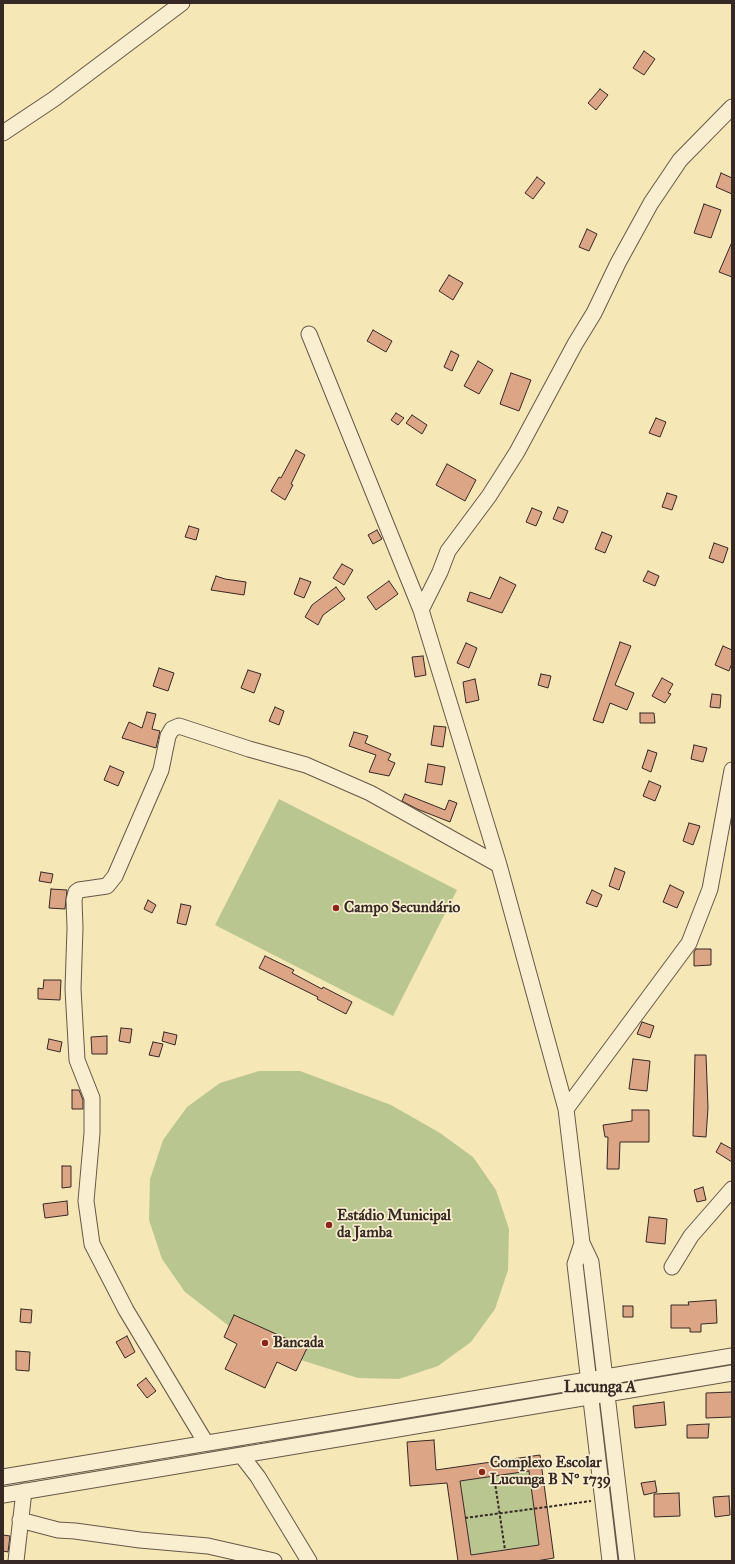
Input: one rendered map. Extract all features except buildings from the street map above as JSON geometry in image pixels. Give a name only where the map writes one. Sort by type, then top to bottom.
[{"type":"street","points":[[3,133],[54,99],[182,3]]},
{"type":"street","points":[[421,610],[440,572],[448,551],[489,496],[517,452],[574,344],[594,313],[618,263],[651,204],[680,160],[732,106]]},
{"type":"street","points":[[309,334],[421,610],[499,865],[566,1109],[582,1243],[591,1262],[627,1561]]},
{"type":"street","points":[[206,1443],[126,1310],[92,1244],[86,1201],[92,1133],[92,1098],[77,1060],[73,989],[75,928],[74,900],[76,892],[79,890],[107,886],[115,876],[161,770],[168,736],[172,729],[179,726],[249,749],[306,765],[370,793],[499,865]]},
{"type":"street","points":[[566,1109],[690,943],[710,889],[732,770]]},
{"type":"street","points":[[672,1267],[690,1236],[732,1189]]},
{"type":"street","points":[[582,1243],[575,1264],[610,1561]]},
{"type":"street","points":[[3,1477],[732,1356]]},
{"type":"street","points":[[3,1495],[732,1373]]},
{"type":"street","points":[[241,1455],[258,1477],[309,1561]]},
{"type":"street","points":[[16,1561],[24,1492]]},
{"type":"street","points":[[20,1520],[58,1530],[140,1540],[208,1546],[247,1558],[274,1561]]},
{"type":"path","points":[[494,1476],[505,1550]]},
{"type":"path","points":[[465,1518],[603,1499]]},
{"type":"green space","name":"Campo Secundário","points":[[279,799],[457,890],[393,1016],[215,925]]},
{"type":"green space","name":"Estádio Municipal da Jamba","points":[[259,1071],[300,1071],[391,1105],[440,1133],[473,1157],[496,1190],[509,1229],[508,1270],[495,1309],[471,1342],[438,1366],[399,1379],[358,1378],[301,1360],[296,1371],[224,1337],[229,1326],[185,1292],[162,1259],[149,1220],[150,1179],[163,1140],[187,1107],[220,1083]]},
{"type":"green space","points":[[529,1471],[539,1545],[471,1555],[460,1481]]},
{"type":"place","name":"Campo Secundário","points":[[336,908]]},
{"type":"place","name":"Estádio Municipal da Jamba","points":[[329,1225]]},
{"type":"place","name":"Bancada","points":[[265,1343]]},
{"type":"place","name":"Complexo Escolar Lucunga B Nº 1739","points":[[482,1472]]},
{"type":"district","name":"Lucunga A","points":[[600,1388]]}]
